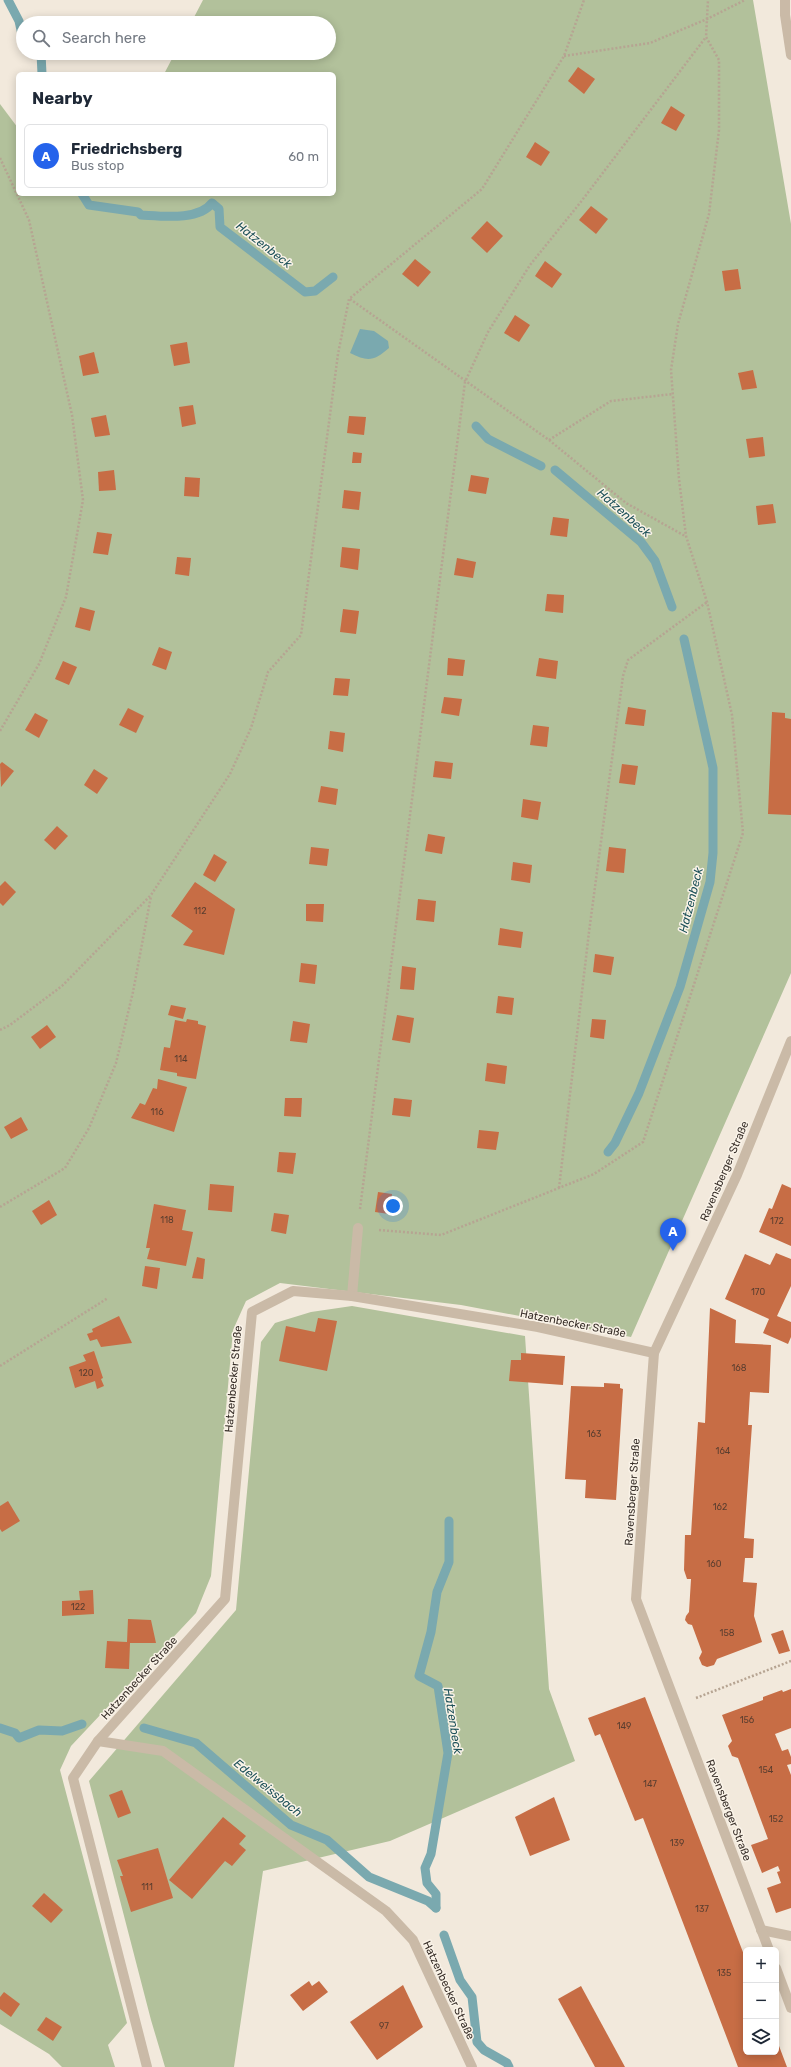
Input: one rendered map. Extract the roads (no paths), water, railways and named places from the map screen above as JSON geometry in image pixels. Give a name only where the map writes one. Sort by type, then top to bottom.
[{"type":"street","points":[[785,0],[785,15],[791,55]]},
{"type":"street","name":"Ravensberger Straße","points":[[768,1947],[636,1599],[654,1353],[737,1175],[791,1041]]},
{"type":"street","points":[[352,1296],[358,1228]]},
{"type":"street","name":"Hatzenbecker Straße","points":[[147,2067],[73,1778],[98,1740],[225,1599],[249,1330],[252,1312],[293,1291],[352,1296],[538,1327],[654,1353]]},
{"type":"street","name":"Hatzenbecker Straße","points":[[98,1740],[163,1751],[386,1911],[413,1940],[472,2067]]},
{"type":"street","points":[[762,1930],[791,1936]]},
{"type":"street","points":[[779,1976],[791,2008]]},
{"type":"water","points":[[360,329],[374,331],[388,341],[389,348],[379,356],[371,359],[362,358],[350,353]]},
{"type":"waterway","name":"Hatzenbeck","points":[[8,0],[16,16]]},
{"type":"waterway","name":"Hatzenbeck","points":[[41,60],[42,72]]},
{"type":"waterway","name":"Hatzenbeck","points":[[83,196],[89,205],[138,212],[141,215],[189,215],[206,209],[212,203],[219,209],[220,227],[305,292],[315,291],[333,277]]},
{"type":"waterway","name":"Hatzenbeck","points":[[476,426],[488,439],[541,466]]},
{"type":"waterway","name":"Hatzenbeck","points":[[555,470],[641,542],[655,561],[672,607]]},
{"type":"waterway","name":"Hatzenbeck","points":[[608,1152],[615,1143],[639,1093],[680,987],[710,882],[713,853],[713,768],[684,639]]},
{"type":"waterway","name":"Hatzenbeck","points":[[436,1908],[436,1894],[427,1883],[425,1868],[431,1854],[448,1753],[438,1686],[419,1676],[431,1632],[437,1592],[449,1562],[449,1521]]},
{"type":"waterway","name":"Edelweissbach","points":[[0,1728],[15,1733],[19,1738],[39,1730],[62,1731],[82,1724]]},
{"type":"waterway","name":"Edelweissbach","points":[[144,1728],[196,1743],[291,1825],[327,1840],[369,1877],[428,1901],[436,1908]]},
{"type":"waterway","name":"Hatzenbeck","points":[[444,1935],[460,1980],[472,1997],[477,2042],[484,2050],[507,2063],[509,2067]]},
{"type":"place","name":"Friedrichsberg","points":[[673,1251]]}]
